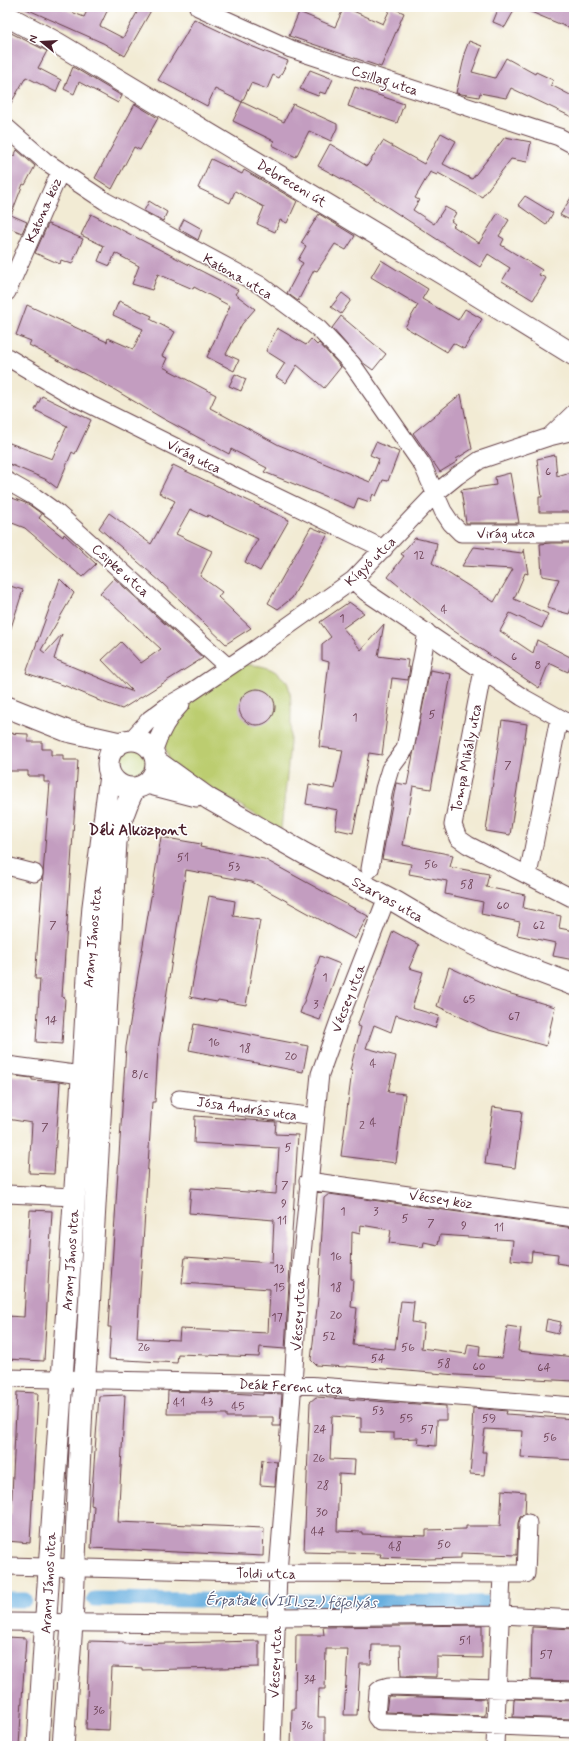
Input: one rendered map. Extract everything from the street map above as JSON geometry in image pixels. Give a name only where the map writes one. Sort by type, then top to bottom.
[{"type":"street","name":"Csillag utca","points":[[198,7],[292,49],[559,137],[574,145]]},
{"type":"street","name":"Debreceni út","points":[[7,16],[58,43],[574,355]]},
{"type":"street","name":"Katona utca","points":[[7,128],[60,172],[105,201],[260,285],[319,329],[352,364],[423,466],[436,494]]},
{"type":"street","name":"Katona köz","points":[[7,292],[60,172]]},
{"type":"street","name":"Virág utca","points":[[7,357],[73,396],[255,487],[384,549]]},
{"type":"street","name":"Kígyó utca","points":[[549,437],[574,413]]},
{"type":"street","name":"Kígyó utca","points":[[125,742],[150,719],[169,705],[190,693],[353,580],[436,494],[457,476],[480,460],[549,437],[574,431]]},
{"type":"street","name":"Csipke utca","points":[[7,481],[36,497],[57,513],[228,667]]},
{"type":"street","name":"Virág utca","points":[[436,494],[447,517],[461,533],[574,532]]},
{"type":"street","points":[[353,580],[366,592],[522,697],[567,722],[528,875]]},
{"type":"street","points":[[370,869],[384,789],[390,769],[405,749],[427,632]]},
{"type":"street","name":"Tompa Mihály utca","points":[[483,670],[453,825],[458,838],[468,845],[574,899]]},
{"type":"street","name":"Kígyó utca","points":[[155,757],[158,738],[164,726],[175,709],[190,693]]},
{"type":"street","points":[[7,707],[67,731],[125,742],[144,743],[155,757],[156,770],[153,777],[140,786],[122,787],[118,784],[109,768],[67,731]]},
{"type":"street","points":[[109,768],[112,751],[125,742]]},
{"type":"street","name":"Szarvas utca","points":[[155,757],[209,800],[305,854],[388,897],[438,927],[497,956],[574,985]]},
{"type":"street","name":"Arany János utca","points":[[38,1746],[48,1566],[62,1380],[93,906],[109,768]]},
{"type":"street","name":"Szarvas utca","points":[[140,786],[209,800]]},
{"type":"street","name":"Arany János utca","points":[[63,1746],[72,1624],[84,1381],[116,842],[120,823],[140,786]]},
{"type":"street","points":[[7,866],[34,873]]},
{"type":"street","name":"Vécsey utca","points":[[272,1746],[277,1579],[293,1384],[299,1284],[308,1180],[320,1074],[341,1015],[388,897]]},
{"type":"street","points":[[7,1065],[82,1076]]},
{"type":"street","name":"Jósa András utca","points":[[180,1099],[315,1117]]},
{"type":"street","name":"Vécsey köz","points":[[308,1180],[574,1218]]},
{"type":"street","points":[[7,1194],[74,1197]]},
{"type":"street","name":"Deák Ferenc utca","points":[[7,1378],[84,1381],[293,1384],[574,1406]]},
{"type":"street","name":"Toldi utca","points":[[7,1566],[75,1567],[277,1579],[526,1574],[528,1523]]},
{"type":"street","points":[[495,1746],[502,1574]]},
{"type":"street","points":[[7,1622],[72,1624],[277,1616],[501,1615],[574,1619]]},
{"type":"street","points":[[574,1691],[389,1686],[378,1691],[376,1717],[380,1722],[574,1729]]},
{"type":"green space","points":[[239,664],[259,666],[275,671],[286,681],[290,690],[291,728],[281,830],[170,763],[159,727]]},
{"type":"green space","points":[[135,747],[144,752],[148,757],[148,771],[144,776],[139,780],[129,781],[125,780],[116,771],[115,761],[116,757],[125,748]]},
{"type":"building","points":[[22,7],[59,7],[84,17],[89,7],[109,7],[100,26],[123,38],[140,7],[153,7],[125,56],[103,43]]},
{"type":"building","points":[[344,7],[383,24],[391,7],[404,13],[381,67],[289,36],[299,12],[335,27]]},
{"type":"building","points":[[499,7],[516,7],[505,27],[493,22]]},
{"type":"building","points":[[519,7],[574,7],[574,30]]},
{"type":"building","points":[[194,19],[251,46],[288,61],[279,78],[273,75],[267,89],[251,83],[242,102],[215,89],[207,106],[158,80]]},
{"type":"building","points":[[7,31],[47,51],[38,68],[61,80],[56,92],[26,77],[7,110]]},
{"type":"building","points":[[469,41],[482,46],[472,72],[495,78],[506,58],[535,74],[536,72],[553,80],[551,85],[574,97],[574,118],[511,88],[506,98],[480,93],[479,97],[456,93],[464,54]]},
{"type":"building","points":[[73,67],[122,96],[118,103],[79,82],[74,94],[64,89]]},
{"type":"building","points":[[310,70],[333,79],[326,94],[320,92],[318,96],[300,89]]},
{"type":"building","points":[[355,87],[404,104],[397,123],[348,106]]},
{"type":"building","points":[[242,102],[284,122],[293,104],[337,124],[337,128],[331,141],[309,131],[296,157],[272,145],[274,141],[233,121]]},
{"type":"building","points":[[135,104],[158,118],[140,150],[134,147],[112,189],[95,178]]},
{"type":"building","points":[[441,133],[456,141],[443,164],[472,179],[505,137],[531,142],[527,162],[511,159],[482,197],[438,173],[437,175],[430,172],[415,198],[419,200],[413,210],[434,224],[445,207],[456,213],[451,221],[455,224],[453,226],[479,243],[498,213],[509,220],[499,236],[504,239],[501,245],[542,270],[539,275],[546,278],[533,300],[502,281],[510,268],[488,254],[480,267],[358,188],[318,166],[330,144],[367,166],[383,141],[424,164]]},
{"type":"building","points":[[17,150],[35,166],[25,185],[23,184],[11,215],[27,222],[22,233],[7,227],[7,151],[14,156]]},
{"type":"building","points":[[211,159],[242,174],[244,170],[297,201],[287,223],[280,220],[275,232],[257,224],[264,207],[235,191],[230,203],[198,188]]},
{"type":"building","points":[[574,193],[574,222],[560,215]]},
{"type":"building","points":[[525,196],[553,213],[546,225],[518,205]]},
{"type":"building","points":[[149,201],[167,212],[163,221],[144,211]]},
{"type":"building","points":[[91,214],[238,290],[235,294],[255,309],[242,324],[226,354],[239,360],[234,371],[207,357],[230,306],[194,287],[193,289],[158,274],[152,290],[132,284],[139,266],[115,253],[110,266],[98,261],[104,246],[81,235]]},
{"type":"building","points":[[319,214],[355,236],[346,250],[335,244],[317,271],[314,270],[298,301],[287,293],[303,263],[298,260],[306,246],[301,243]]},
{"type":"building","points":[[184,219],[202,229],[198,240],[179,229]]},
{"type":"building","points":[[48,224],[83,239],[72,264],[61,260],[60,264],[35,253]]},
{"type":"building","points":[[381,260],[428,289],[422,299],[458,320],[465,309],[482,319],[464,349],[453,343],[447,352],[405,327],[418,305],[371,277]]},
{"type":"building","points":[[342,293],[351,300],[341,314],[331,307]]},
{"type":"building","points":[[119,301],[152,316],[150,319],[175,332],[162,356],[167,358],[163,367],[216,395],[210,408],[279,445],[370,482],[379,459],[370,455],[376,442],[399,452],[388,481],[383,480],[376,496],[373,494],[370,502],[358,498],[354,508],[264,472],[267,468],[231,449],[229,454],[162,418],[115,390],[29,345],[31,341],[16,335],[27,305],[107,342],[108,338],[133,349],[143,329],[113,315]]},
{"type":"building","points":[[341,316],[386,354],[373,370],[362,362],[332,328]]},
{"type":"building","points":[[277,328],[306,345],[311,339],[317,345],[319,343],[341,367],[324,388],[297,365],[286,383],[276,377],[285,363],[266,351]]},
{"type":"building","points":[[235,374],[246,379],[241,391],[229,386]]},
{"type":"building","points":[[461,394],[472,449],[456,459],[458,461],[440,472],[413,433]]},
{"type":"building","points":[[42,396],[91,420],[75,454],[72,452],[57,488],[45,479],[7,463],[7,442],[52,459],[67,426],[35,410]]},
{"type":"building","points":[[555,455],[557,476],[574,471],[574,512],[539,512],[539,497],[542,497],[537,459]]},
{"type":"building","points":[[173,465],[289,520],[260,571],[245,562],[258,539],[208,515],[207,517],[190,509],[176,534],[212,551],[200,576],[222,592],[218,597],[251,628],[226,644],[161,582],[99,528],[109,513],[151,544],[175,501],[159,493]]},
{"type":"building","points":[[510,473],[519,523],[466,523],[461,490],[496,485],[495,477]]},
{"type":"building","points":[[7,496],[28,504],[42,514],[39,518],[63,537],[64,534],[96,564],[82,577],[25,528],[7,521]]},
{"type":"building","points":[[311,527],[328,534],[292,598],[278,609],[268,603]]},
{"type":"building","points":[[415,538],[437,543],[432,563],[494,602],[513,569],[462,566],[474,547],[522,553],[524,549],[528,574],[525,573],[514,599],[548,614],[542,628],[510,613],[500,631],[533,653],[537,640],[574,659],[568,672],[549,663],[539,688],[451,629],[388,577],[404,556],[401,554]]},
{"type":"building","points":[[574,543],[574,601],[569,614],[547,608],[559,579],[542,576],[540,544]]},
{"type":"building","points":[[114,578],[203,658],[122,709],[66,686],[26,673],[60,579],[74,593],[41,650],[45,653],[62,634],[54,659],[133,692],[102,660],[121,642],[141,663],[161,649],[100,593]]},
{"type":"building","points":[[10,586],[23,590],[9,634],[7,633],[7,594]]},
{"type":"building","points":[[349,602],[364,613],[343,628],[361,650],[384,624],[378,656],[408,660],[407,667],[410,667],[408,680],[392,678],[382,755],[369,753],[353,833],[335,829],[338,810],[306,804],[309,784],[335,789],[343,750],[319,747],[329,662],[322,660],[322,644],[331,637],[320,622]]},
{"type":"building","points":[[430,670],[451,674],[431,789],[413,786],[403,845],[453,855],[450,867],[489,874],[486,887],[525,895],[523,908],[561,916],[559,928],[574,931],[574,960],[553,956],[556,943],[517,935],[520,922],[481,914],[483,902],[445,894],[447,881],[409,874],[411,864],[382,859],[396,783],[407,785]]},
{"type":"building","points":[[261,689],[270,694],[274,700],[274,714],[270,720],[261,725],[253,725],[244,720],[240,714],[239,703],[244,694],[250,690]]},
{"type":"building","points":[[502,720],[527,724],[510,835],[486,831]]},
{"type":"building","points":[[7,733],[28,734],[28,742],[42,742],[42,749],[51,749],[51,755],[63,755],[63,760],[78,760],[62,997],[65,998],[62,1044],[36,1042],[40,979],[35,979],[50,782],[44,782],[44,776],[28,776],[28,771],[7,771]]},
{"type":"building","points":[[161,837],[201,844],[200,847],[264,859],[368,916],[355,939],[252,882],[186,870],[158,1049],[155,1102],[152,1102],[137,1338],[179,1340],[180,1329],[268,1333],[270,1289],[182,1283],[185,1257],[272,1263],[274,1220],[189,1213],[191,1188],[276,1194],[279,1148],[194,1143],[195,1116],[276,1122],[275,1134],[298,1135],[285,1349],[260,1347],[259,1357],[178,1354],[177,1363],[109,1359],[111,1327],[108,1327],[126,1047]]},
{"type":"building","points":[[209,896],[235,901],[233,916],[260,920],[246,1005],[190,997]]},
{"type":"building","points":[[393,931],[419,945],[409,968],[423,972],[412,1008],[439,1016],[435,1028],[396,1015],[391,1032],[374,1025],[366,1048],[396,1056],[388,1092],[405,1094],[396,1163],[341,1156],[352,1071],[350,1070],[361,1027],[357,1026]]},
{"type":"building","points":[[320,956],[340,964],[320,1020],[300,1013]]},
{"type":"building","points":[[449,967],[501,991],[555,1007],[546,1046],[489,1030],[437,1006]]},
{"type":"building","points":[[194,1024],[308,1046],[303,1072],[189,1050]]},
{"type":"building","points":[[7,1075],[32,1078],[32,1080],[60,1082],[54,1174],[29,1173],[32,1123],[7,1119]]},
{"type":"building","points":[[493,1107],[522,1111],[515,1168],[485,1164]]},
{"type":"building","points":[[329,1194],[574,1228],[574,1266],[557,1263],[558,1254],[532,1251],[531,1262],[511,1260],[513,1240],[440,1235],[438,1245],[424,1242],[423,1247],[389,1243],[391,1230],[361,1225],[360,1234],[352,1232],[351,1279],[353,1279],[351,1307],[357,1308],[353,1345],[395,1349],[401,1301],[414,1302],[412,1322],[424,1324],[421,1348],[466,1354],[468,1344],[480,1346],[479,1356],[502,1358],[507,1326],[521,1328],[518,1351],[574,1357],[574,1381],[457,1375],[316,1365],[311,1360],[318,1299],[324,1198]]},
{"type":"building","points":[[30,1210],[52,1211],[44,1361],[7,1359],[7,1316],[24,1317]]},
{"type":"building","points":[[547,1319],[561,1322],[558,1334],[545,1331]]},
{"type":"building","points":[[168,1391],[263,1395],[263,1393],[282,1394],[280,1426],[273,1426],[273,1417],[227,1417],[227,1414],[167,1414]]},
{"type":"building","points":[[17,1392],[38,1393],[30,1543],[7,1541],[7,1515],[11,1515]]},
{"type":"building","points":[[125,1395],[118,1522],[264,1528],[263,1556],[91,1548],[94,1506],[91,1505],[99,1396]]},
{"type":"building","points":[[316,1397],[446,1406],[446,1420],[437,1420],[436,1446],[417,1444],[418,1438],[394,1439],[394,1433],[361,1432],[361,1418],[332,1416],[330,1459],[355,1460],[354,1475],[339,1474],[337,1531],[362,1532],[362,1534],[426,1536],[426,1530],[466,1529],[466,1526],[500,1526],[502,1490],[526,1492],[525,1514],[520,1517],[518,1523],[517,1555],[461,1553],[461,1558],[427,1559],[380,1557],[381,1554],[304,1552],[310,1402]]},
{"type":"building","points":[[473,1408],[507,1411],[506,1414],[574,1419],[574,1460],[521,1457],[523,1431],[485,1429],[482,1452],[486,1452],[484,1475],[470,1474],[474,1428],[472,1428]]},
{"type":"building","points":[[262,1460],[277,1462],[275,1486],[260,1485]]},
{"type":"building","points":[[482,1625],[482,1658],[437,1657],[437,1677],[401,1676],[400,1645],[372,1645],[371,1664],[360,1664],[357,1715],[344,1715],[348,1649],[326,1649],[325,1689],[319,1689],[318,1717],[325,1717],[325,1746],[291,1746],[292,1709],[295,1709],[296,1635],[324,1635],[323,1627]]},
{"type":"building","points":[[532,1627],[573,1629],[572,1664],[574,1664],[574,1681],[531,1680]]},
{"type":"building","points":[[7,1637],[26,1638],[19,1746],[7,1746]]},
{"type":"building","points":[[89,1641],[124,1642],[124,1644],[259,1641],[259,1667],[142,1670],[142,1668],[112,1667],[109,1730],[86,1729]]},
{"type":"building","points":[[388,1697],[486,1699],[485,1716],[386,1712]]},
{"type":"building","points":[[514,1699],[574,1701],[574,1719],[513,1717]]},
{"type":"waterway","name":"Érpatak (VIII.sz.) főfolyás","points":[[94,1599],[489,1603]]},
{"type":"waterway","name":"Érpatak (VIII.sz.) főfolyás","points":[[7,1600],[25,1600]]},
{"type":"district","name":"Déli Alközpont","points":[[138,830]]}]
